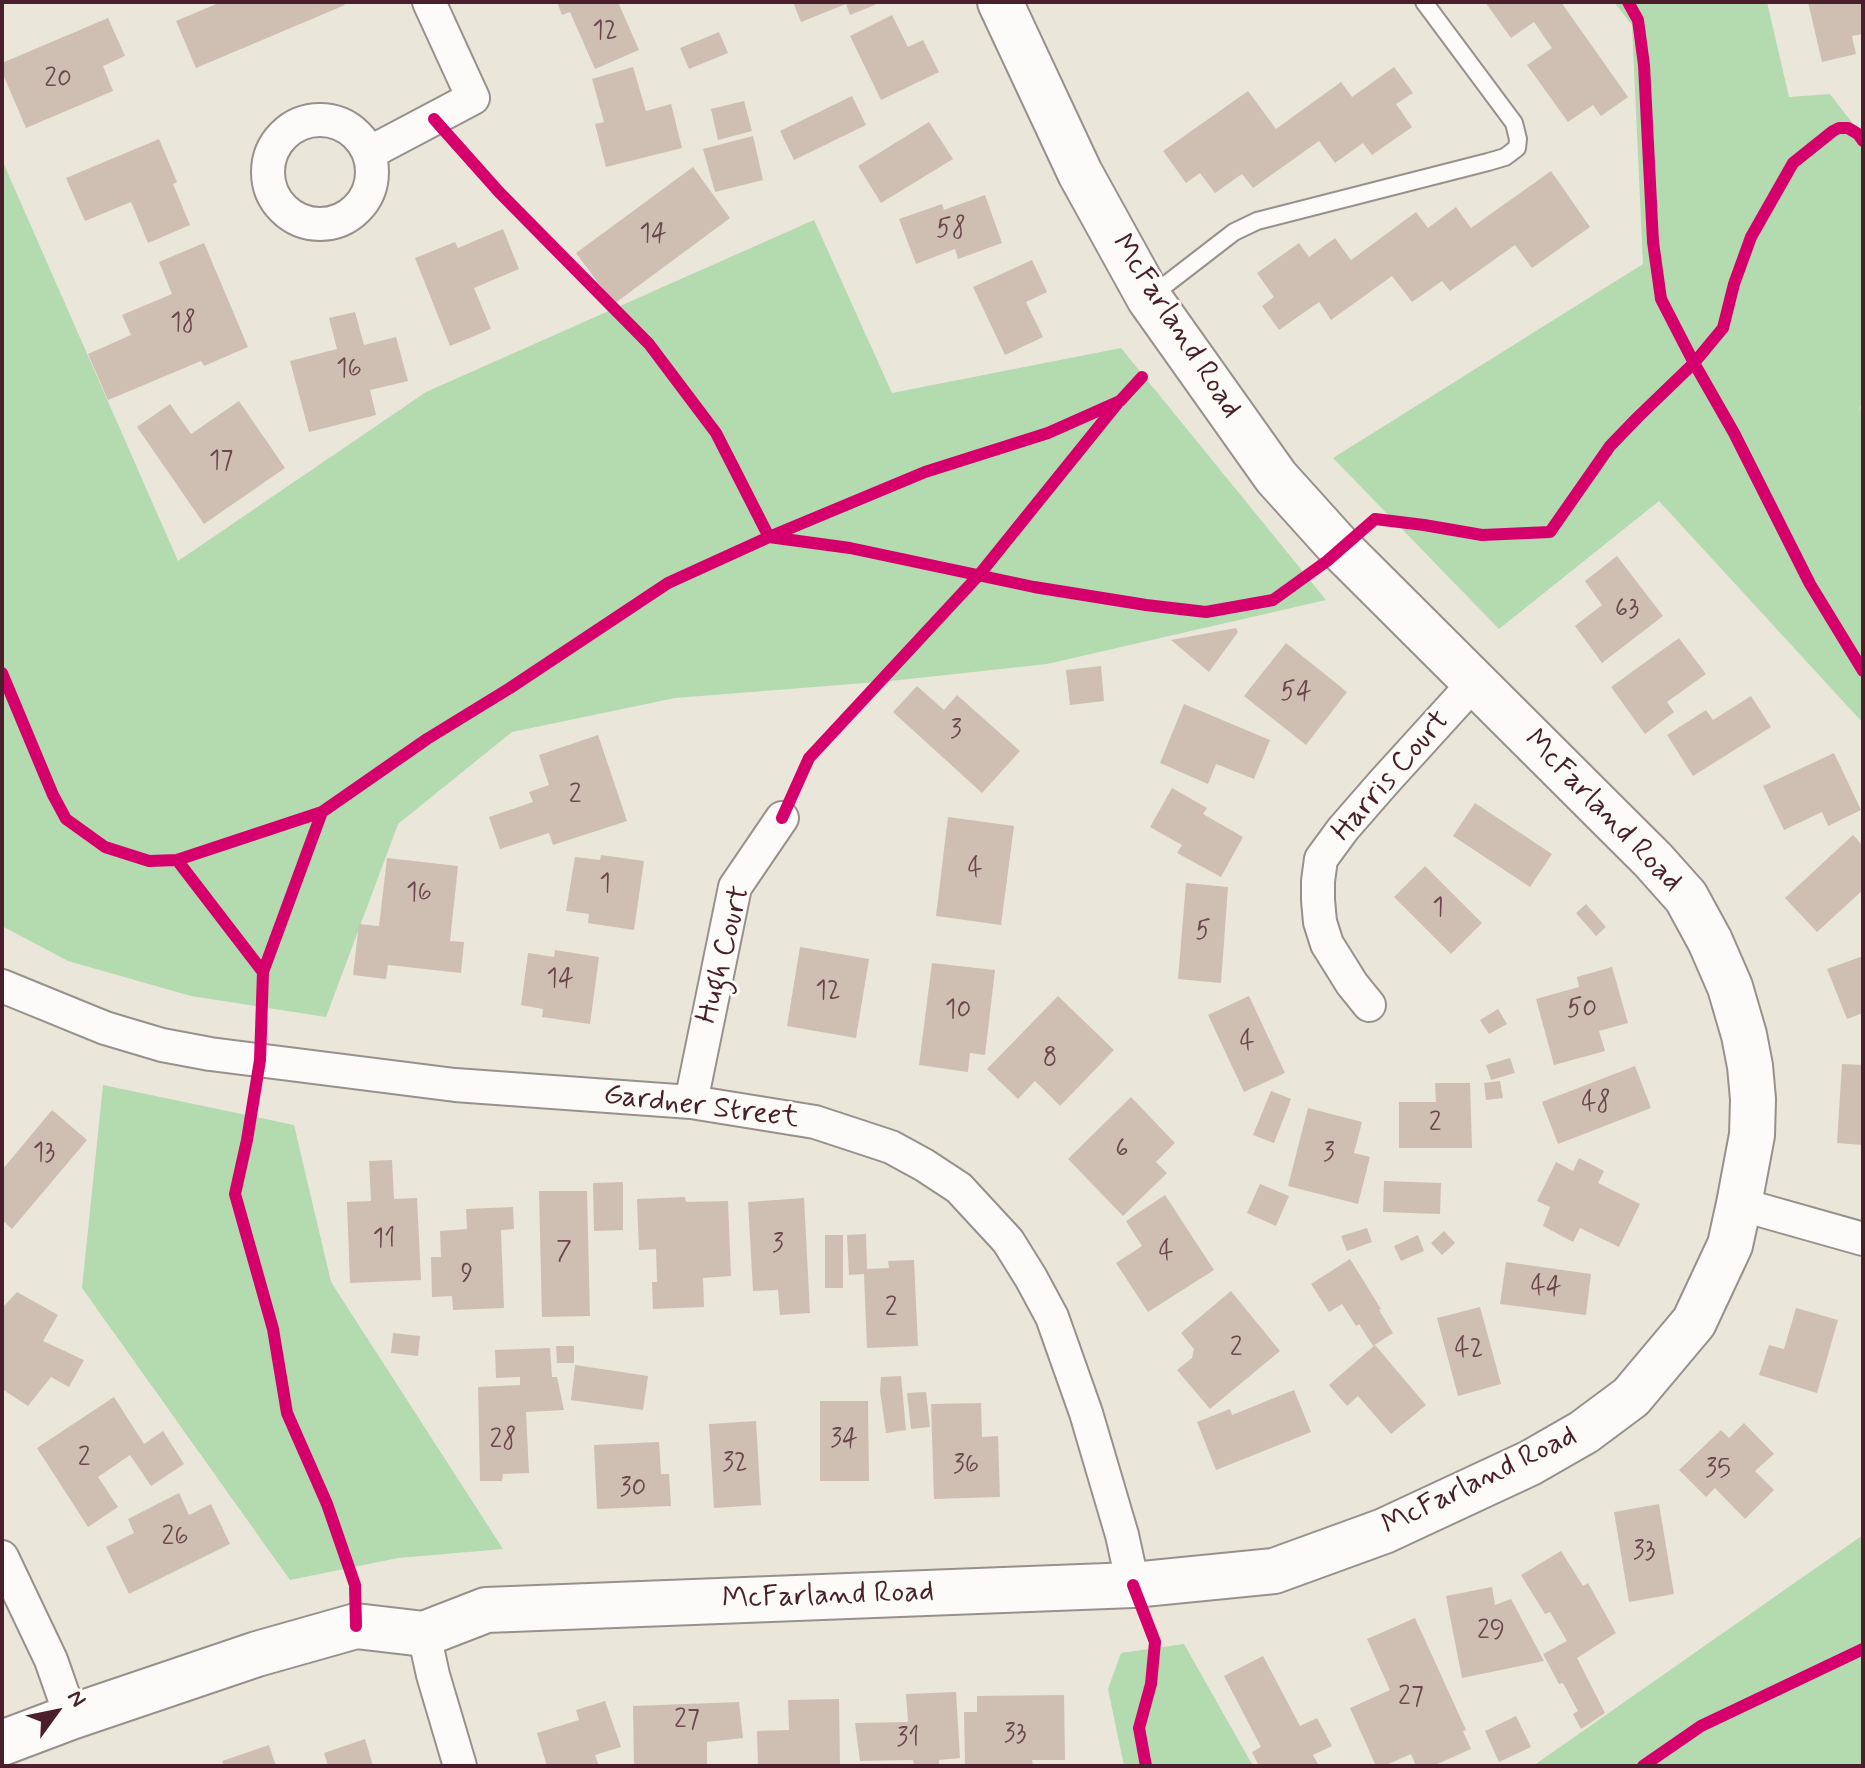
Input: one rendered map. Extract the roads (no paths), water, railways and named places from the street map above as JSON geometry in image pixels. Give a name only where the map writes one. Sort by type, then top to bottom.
[{"type":"street","points":[[369,153],[473,98],[429,2]]},
{"type":"street","name":"McFarland Road","points":[[2,1743],[257,1654],[356,1626],[424,1634],[486,1610],[1133,1585],[1274,1571],[1384,1531],[1530,1463],[1584,1432],[1631,1397],[1694,1322],[1730,1245],[1752,1135],[1753,1099],[1744,1035],[1730,987],[1710,941],[1686,897],[1653,860],[1340,548],[1276,477],[1149,298],[1080,173],[1000,2]]},
{"type":"street","name":"Harris Court","points":[[1369,1005],[1327,944],[1320,922],[1318,881],[1321,859],[1343,829],[1474,683]]},
{"type":"street","name":"Hugh Court","points":[[691,1102],[735,887],[782,818]]},
{"type":"street","name":"Gardner Street","points":[[2,986],[105,1028],[162,1045],[210,1054],[455,1085],[691,1102],[815,1122],[891,1147],[959,1188],[1008,1241],[1031,1278],[1052,1317],[1086,1413],[1122,1535],[1133,1585]]},
{"type":"street","points":[[1739,1204],[1863,1239]]},
{"type":"street","points":[[2,1557],[51,1660],[71,1717]]},
{"type":"street","points":[[424,1634],[460,1766]]},
{"type":"lane","points":[[1149,298],[1234,232],[1257,221],[1488,162],[1505,157],[1517,148],[1514,123],[1424,2]]}]
